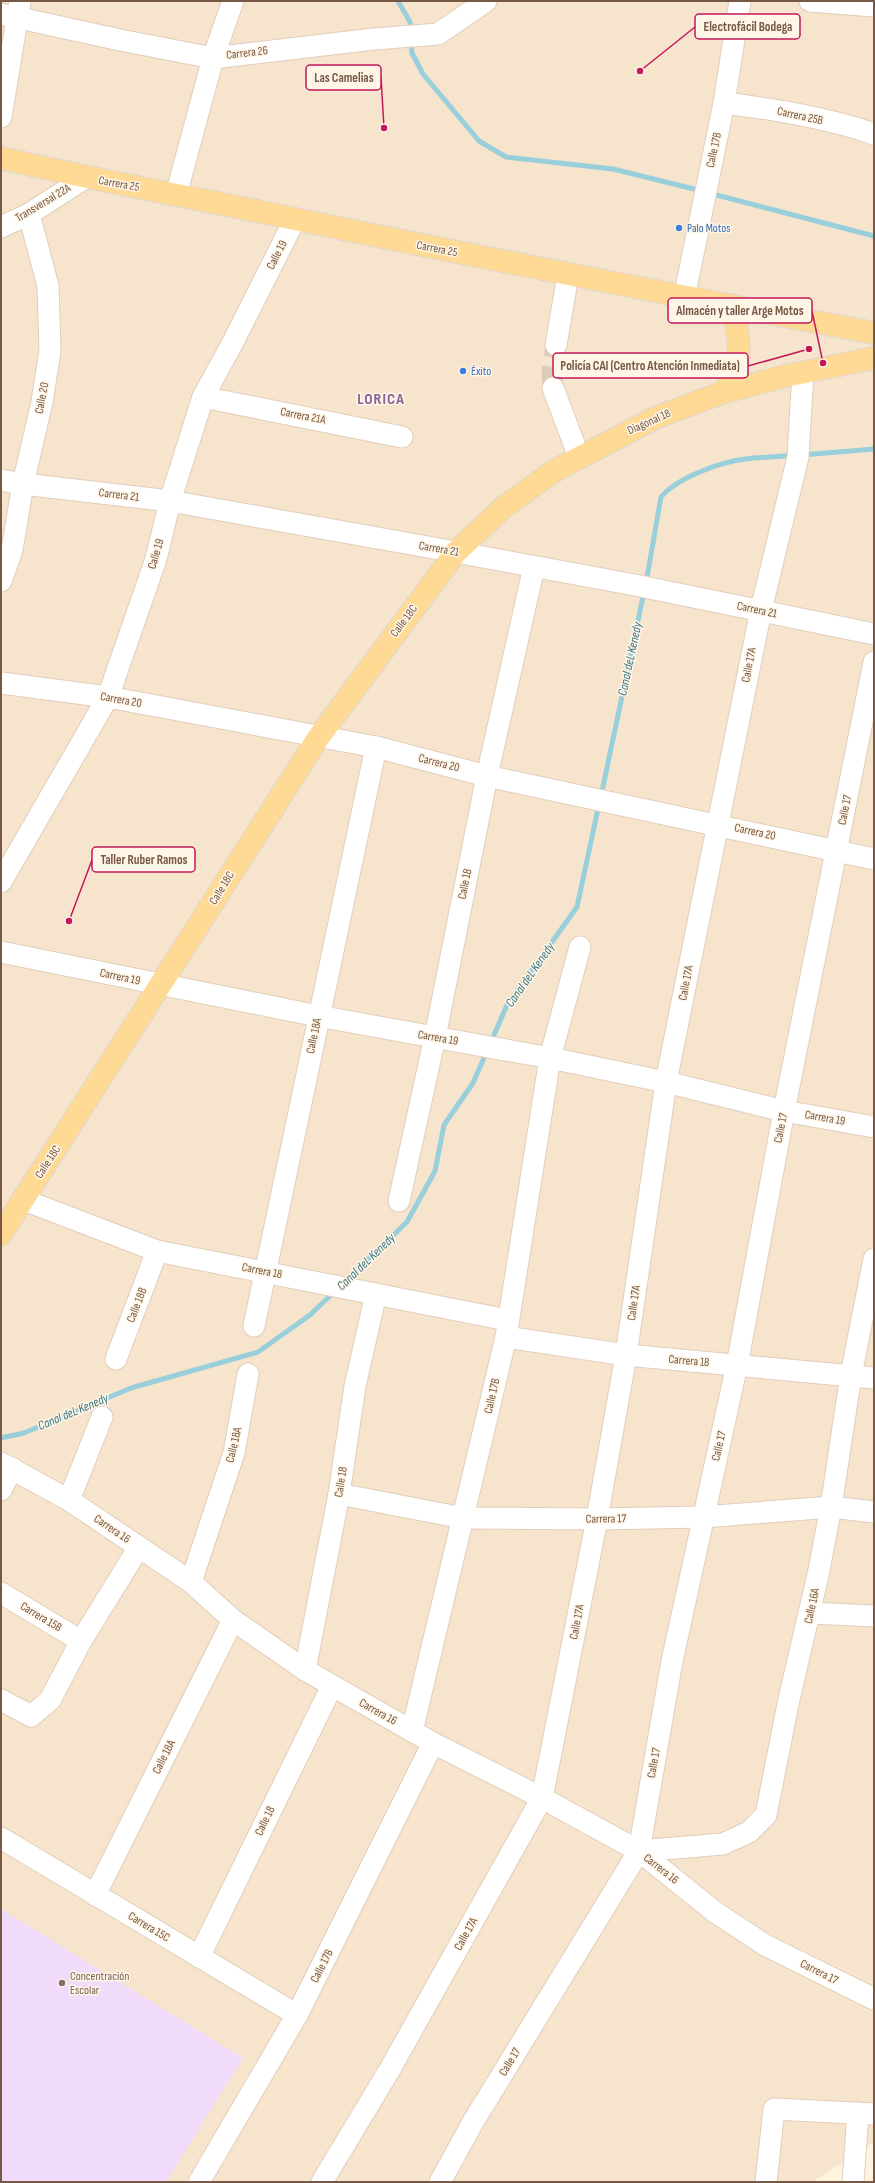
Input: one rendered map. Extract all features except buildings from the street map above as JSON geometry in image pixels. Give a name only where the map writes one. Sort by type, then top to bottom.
[{"type":"main road","name":"Carrera 25","points":[[1,158],[85,178],[176,195],[684,298],[874,333]]},
{"type":"main road","points":[[724,392],[735,373],[738,355],[738,335],[730,306]]},
{"type":"main road","name":"Diagonal 18","points":[[456,552],[504,507],[554,471],[655,418],[724,392],[803,372],[874,358]]},
{"type":"main road","name":"Calle 18C","points":[[2,1230],[24,1200],[318,738],[456,552]]},
{"type":"street","points":[[176,195],[214,58],[233,1]]},
{"type":"street","name":"Carrera 26","points":[[13,11],[120,40],[214,58],[400,36],[438,34],[486,1]]},
{"type":"street","name":"Calle 17B","points":[[684,298],[724,103],[740,1]]},
{"type":"street","points":[[810,1],[874,6]]},
{"type":"street","points":[[1,117],[13,11]]},
{"type":"street","name":"Carrera 25B","points":[[724,103],[753,106],[855,128],[874,134]]},
{"type":"street","name":"Transversal 22A","points":[[1,227],[29,214],[85,178]]},
{"type":"street","name":"Calle 20","points":[[1,581],[12,550],[23,484],[42,402],[50,351],[48,286],[29,214]]},
{"type":"street","name":"Calle 19","points":[[1,882],[108,697],[156,559],[170,501],[203,397],[232,344],[295,219]]},
{"type":"street","points":[[556,345],[568,274]]},
{"type":"street","name":"Calle 17A","points":[[322,2182],[390,2069],[542,1798],[597,1519],[626,1355],[666,1082],[760,610],[798,457],[798,434],[803,372]]},
{"type":"street","points":[[553,388],[579,457]]},
{"type":"street","name":"Carrera 21A","points":[[203,397],[402,436]]},
{"type":"street","name":"Carrera 21","points":[[1,480],[23,484],[170,501],[635,585],[874,634]]},
{"type":"street","name":"Calle 18","points":[[399,1200],[435,1037],[487,776],[534,567]]},
{"type":"street","name":"Calle 17","points":[[440,2182],[474,2122],[639,1851],[672,1661],[737,1365],[784,1111],[874,662]]},
{"type":"street","name":"Carrera 20","points":[[1,683],[108,697],[318,738],[376,747],[487,776],[717,824],[874,859]]},
{"type":"street","name":"Calle 18A","points":[[254,1326],[318,1016],[376,747]]},
{"type":"street","name":"Calle 17B","points":[[412,1731],[506,1329],[550,1058],[580,947]]},
{"type":"street","name":"Carrera 19","points":[[1,952],[318,1016],[550,1058],[666,1082],[784,1111],[874,1127]]},
{"type":"street","name":"Carrera 18","points":[[24,1200],[157,1252],[376,1294],[506,1329],[626,1355],[874,1378]]},
{"type":"street","name":"Calle 18B","points":[[116,1359],[157,1252]]},
{"type":"street","name":"Calle 16A","points":[[639,1851],[723,1844],[749,1832],[766,1816],[789,1699],[811,1613],[831,1507],[851,1375],[874,1259]]},
{"type":"street","name":"Calle 18","points":[[305,1670],[339,1494],[355,1386],[376,1294]]},
{"type":"street","name":"Calle 18A","points":[[191,1582],[234,1453],[248,1374]]},
{"type":"street","points":[[69,1500],[102,1418]]},
{"type":"street","points":[[1,1490],[6,1465]]},
{"type":"street","name":"Carrera 16","points":[[6,1465],[69,1500],[191,1582],[233,1620],[305,1670],[433,1743],[542,1798],[639,1851],[715,1912],[765,1945]]},
{"type":"street","name":"Carrera 17","points":[[339,1494],[463,1518],[597,1519],[703,1517],[831,1507],[874,1512]]},
{"type":"street","points":[[1,1700],[31,1716],[50,1700],[81,1640],[139,1547]]},
{"type":"street","name":"Carrera 15B","points":[[1,1593],[81,1640]]},
{"type":"street","points":[[811,1613],[874,1616]]},
{"type":"street","name":"Calle 18A","points":[[95,1895],[233,1620]]},
{"type":"street","name":"Calle 18","points":[[199,1957],[332,1686]]},
{"type":"street","name":"Calle 17B","points":[[198,2182],[297,2015],[433,1743]]},
{"type":"street","name":"Carrera 15C","points":[[1,1838],[297,2015]]},
{"type":"street","name":"Carrera 17","points":[[765,1945],[874,1999]]},
{"type":"street","points":[[766,2182],[774,2109],[866,2113],[853,2182]]},
{"type":"shaded area","points":[[1,1],[874,1],[874,2142],[812,2182],[1,2182]]},
{"type":"shaded area","name":"Concentración Escolar","points":[[1,1909],[243,2058],[166,2182],[1,2182]]},
{"type":"waterway","points":[[398,1],[410,22],[411,33]]},
{"type":"waterway","points":[[411,41],[412,53],[423,74],[479,141],[506,157],[613,169],[702,191]]},
{"type":"waterway","points":[[709,193],[874,236]]},
{"type":"waterway","name":"Canal deL Kenedy","points":[[802,455],[874,449]]},
{"type":"waterway","name":"Canal deL Kenedy","points":[[646,583],[661,497],[668,490],[688,477],[712,467],[745,459],[794,455]]},
{"type":"waterway","name":"Canal deL Kenedy","points":[[601,796],[644,592]]},
{"type":"waterway","name":"Canal deL Kenedy","points":[[491,1042],[507,1005],[577,907],[599,804]]},
{"type":"waterway","name":"Canal deL Kenedy","points":[[344,1282],[407,1222],[435,1171],[444,1125],[473,1083],[487,1051]]},
{"type":"waterway","name":"Canal deL Kenedy","points":[[1,1438],[24,1433],[131,1388],[258,1352],[310,1315],[334,1292]]},
{"type":"tunnel","points":[[553,388],[552,372],[556,345]]},
{"type":"place","name":"Electrofácil Bodega","points":[[640,71]]},
{"type":"place","name":"Las Camelias","points":[[384,128]]},
{"type":"place","name":"Palo Motos","points":[[679,228]]},
{"type":"place","name":"Policía CAI (Centro Atención Inmediata)","points":[[809,349]]},
{"type":"place","name":"Almacén y taller Arge Motos","points":[[823,363]]},
{"type":"place","name":"Éxito","points":[[463,371]]},
{"type":"place","name":"Taller Ruber Ramos","points":[[69,921]]},
{"type":"place","name":"Concentración Escolar","points":[[62,1983]]},
{"type":"district","name":"LORICA","points":[[381,399]]}]
